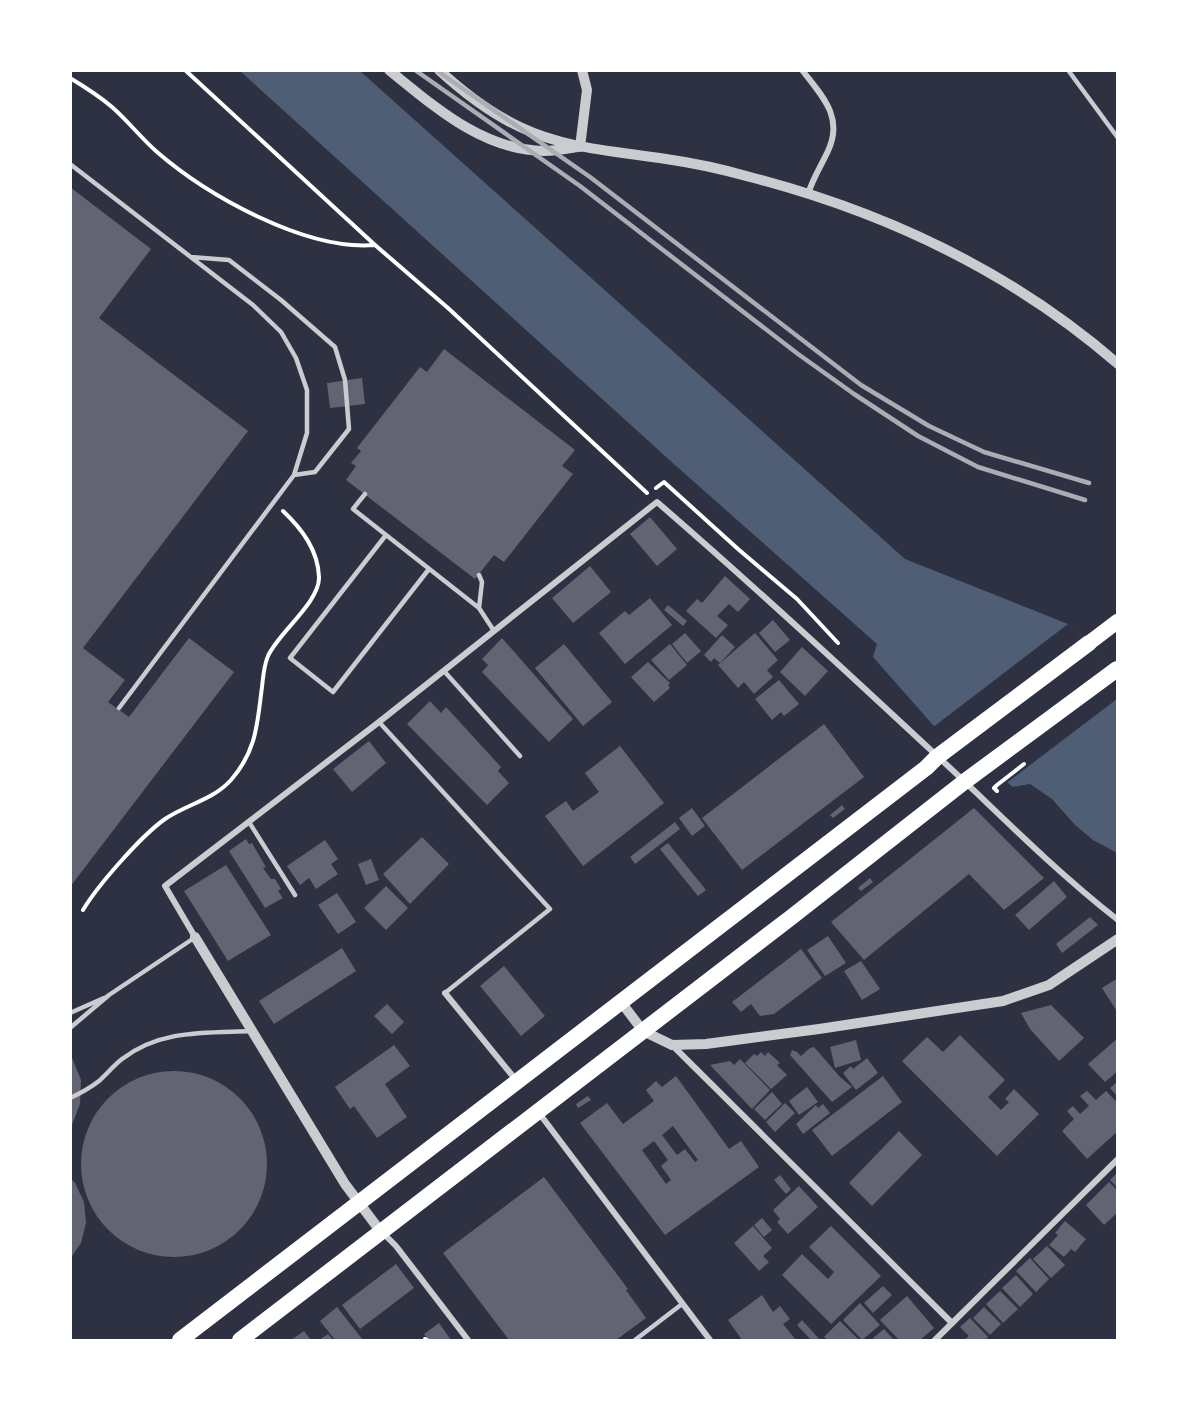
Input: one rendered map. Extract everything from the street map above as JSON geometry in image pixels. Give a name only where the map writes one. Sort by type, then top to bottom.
[{"type":"highway","points":[[180,1341],[926,768],[937,757],[1089,643]]},
{"type":"highway","points":[[240,1341],[964,782],[1117,669]]},
{"type":"main road","points":[[1089,643],[1118,621]]},
{"type":"street","points":[[389,70],[444,114],[490,139],[521,149],[545,151],[580,147]]},
{"type":"street","points":[[439,70],[460,89],[502,118],[523,129],[580,147],[704,166],[750,177],[867,214],[920,236],[975,264],[1045,307],[1118,364]]},
{"type":"street","points":[[580,147],[587,90],[582,70]]},
{"type":"street","points":[[802,70],[827,105],[832,115],[835,134],[813,178],[808,194]]},
{"type":"street","points":[[468,1341],[396,1246],[381,1232],[345,1184],[165,885],[379,722],[657,502],[848,672],[1089,897],[1118,920]]},
{"type":"street","points":[[672,1045],[706,1044],[1004,1001],[1048,985],[1118,939]]},
{"type":"street","points":[[445,993],[516,1081]]},
{"type":"street","points":[[621,1002],[643,1031],[672,1045],[952,1323]]},
{"type":"street","points":[[538,1112],[710,1341]]},
{"type":"street","points":[[935,1341],[1118,1159]]},
{"type":"lane","points":[[1068,70],[1118,138]]},
{"type":"lane","points":[[70,164],[253,305],[281,332],[296,358],[307,390],[307,433],[294,475],[119,708]]},
{"type":"lane","points":[[191,257],[229,260],[281,300],[335,347],[345,380],[349,429],[315,472],[294,475]]},
{"type":"lane","points":[[364,494],[353,509],[479,608],[494,631]]},
{"type":"lane","points":[[386,535],[290,658],[324,685],[333,692],[429,569]]},
{"type":"lane","points":[[479,574],[482,582],[479,608]]},
{"type":"lane","points":[[444,671],[520,756]]},
{"type":"lane","points":[[379,722],[550,909],[445,993]]},
{"type":"lane","points":[[249,822],[295,895]]},
{"type":"lane","points":[[70,1028],[109,995],[195,937]]},
{"type":"lane","points":[[70,1013],[109,995]]},
{"type":"lane","points":[[70,1098],[95,1084],[122,1059],[151,1042],[174,1035],[196,1032],[252,1031]]},
{"type":"lane","points":[[635,1341],[682,1304]]},
{"type":"path","points":[[185,70],[375,245],[448,308],[648,494],[664,482],[797,599],[838,643]]},
{"type":"path","points":[[70,78],[112,108],[155,151],[192,180],[242,208],[311,238],[355,247],[375,245]]},
{"type":"path","points":[[83,910],[105,881],[147,834],[166,819],[219,792],[244,764],[256,734],[268,656],[312,599],[320,580],[316,559],[309,541],[293,520],[274,502]]},
{"type":"water","points":[[240,71],[360,71],[905,559],[1068,624],[1117,670],[1117,853],[1093,840],[1075,825],[1052,799],[1030,784],[1013,787],[933,725],[873,657],[877,644],[675,465]]},
{"type":"pier","points":[[1068,624],[1117,670],[1117,699],[1005,784],[932,728]]},
{"type":"building","points":[[70,187],[151,249],[99,318],[248,431],[83,648],[125,680],[108,702],[129,717],[189,638],[234,672],[70,887]]},
{"type":"building","points":[[444,349],[575,450],[562,466],[573,474],[504,562],[494,555],[475,579],[346,480],[356,466],[351,463],[361,451],[357,448],[420,367],[427,372]]},
{"type":"building","points":[[362,378],[365,404],[330,408],[327,383]]},
{"type":"building","points":[[650,517],[677,549],[657,566],[630,534]]},
{"type":"building","points":[[590,566],[611,592],[573,623],[552,598]]},
{"type":"building","points":[[725,576],[750,599],[738,612],[729,604],[717,616],[728,625],[716,638],[686,611],[697,599],[702,603]]},
{"type":"building","points":[[650,598],[672,625],[625,664],[599,633],[625,611],[629,615]]},
{"type":"building","points":[[668,605],[687,621],[683,626],[664,610]]},
{"type":"building","points":[[773,620],[790,640],[775,652],[759,633]]},
{"type":"building","points":[[685,633],[701,651],[687,663],[672,644]]},
{"type":"building","points":[[755,633],[778,660],[767,670],[773,677],[754,694],[744,682],[738,688],[718,665]]},
{"type":"building","points":[[722,635],[735,647],[720,663],[714,658],[711,662],[704,655]]},
{"type":"building","points":[[502,638],[573,719],[549,742],[482,672],[488,665],[482,659]]},
{"type":"building","points":[[564,644],[612,702],[583,726],[535,668]]},
{"type":"building","points":[[670,644],[687,665],[669,680],[651,660]]},
{"type":"building","points":[[802,647],[828,671],[805,696],[780,672]]},
{"type":"building","points":[[648,662],[670,683],[668,685],[670,688],[654,702],[631,677]]},
{"type":"building","points":[[779,680],[799,704],[784,716],[781,712],[772,720],[755,699]]},
{"type":"building","points":[[430,701],[441,713],[446,707],[501,767],[498,771],[509,783],[487,805],[407,724]]},
{"type":"building","points":[[824,724],[864,777],[742,870],[702,818]]},
{"type":"building","points":[[369,741],[386,763],[352,792],[333,769]]},
{"type":"building","points":[[620,746],[664,803],[583,866],[545,816],[566,801],[573,811],[599,792],[585,773]]},
{"type":"building","points":[[842,805],[845,809],[833,818],[830,815]]},
{"type":"building","points":[[692,808],[705,826],[692,836],[679,818]]},
{"type":"building","points":[[974,808],[1044,878],[1004,910],[969,874],[864,960],[831,922]]},
{"type":"building","points":[[675,822],[680,829],[635,864],[630,857]]},
{"type":"building","points":[[422,837],[449,864],[410,904],[383,874]]},
{"type":"building","points":[[246,839],[249,844],[252,843],[266,867],[263,868],[271,879],[275,879],[281,889],[278,891],[283,898],[265,908],[229,851]]},
{"type":"building","points":[[325,840],[338,859],[331,864],[338,874],[316,889],[309,878],[300,885],[287,866]]},
{"type":"building","points":[[668,843],[706,890],[698,896],[660,849]]},
{"type":"building","points":[[371,859],[379,880],[366,885],[358,864]]},
{"type":"building","points":[[226,865],[271,935],[228,961],[184,891]]},
{"type":"building","points":[[870,878],[873,882],[861,891],[858,888]]},
{"type":"building","points":[[1054,881],[1067,897],[1029,930],[1015,915]]},
{"type":"building","points":[[386,886],[408,908],[386,930],[364,908]]},
{"type":"building","points":[[337,893],[356,922],[338,934],[318,905]]},
{"type":"building","points":[[1090,917],[1098,925],[1062,953],[1056,944]]},
{"type":"building","points":[[828,936],[846,963],[825,976],[807,950]]},
{"type":"building","points":[[342,948],[356,971],[274,1024],[259,1001]]},
{"type":"building","points":[[801,949],[822,978],[774,1014],[760,1016],[751,1004],[741,1012],[732,1002]]},
{"type":"building","points":[[861,961],[880,989],[862,1000],[844,971]]},
{"type":"building","points":[[504,966],[545,1016],[521,1036],[480,986]]},
{"type":"building","points":[[1118,978],[1118,1013],[1102,988]]},
{"type":"building","points":[[387,1004],[404,1022],[392,1034],[374,1016]]},
{"type":"building","points":[[1051,1005],[1084,1038],[1059,1061],[1030,1029],[1021,1013]]},
{"type":"building","points":[[960,1035],[1005,1080],[988,1097],[1001,1110],[1009,1102],[1005,1099],[1014,1089],[1039,1114],[997,1156],[902,1061],[927,1037],[943,1052]]},
{"type":"building","points":[[1118,1038],[1118,1071],[1105,1082],[1088,1064]]},
{"type":"building","points":[[856,1040],[861,1060],[835,1068],[830,1047]]},
{"type":"building","points":[[394,1045],[410,1066],[385,1084],[407,1117],[377,1138],[354,1106],[350,1109],[335,1087]]},
{"type":"building","points":[[814,1047],[840,1077],[852,1087],[832,1102],[790,1055],[792,1050],[801,1056]]},
{"type":"building","points":[[761,1052],[765,1056],[768,1052],[780,1063],[777,1065],[787,1075],[771,1089],[745,1063],[754,1054],[757,1056]]},
{"type":"building","points":[[70,1053],[81,1080],[80,1104],[70,1130]]},
{"type":"building","points":[[867,1058],[878,1073],[856,1090],[843,1073],[851,1066],[853,1069]]},
{"type":"building","points":[[740,1059],[770,1090],[752,1109],[710,1065],[730,1061],[734,1065]]},
{"type":"building","points":[[174,1071],[210,1078],[240,1098],[260,1128],[267,1164],[260,1200],[240,1230],[210,1250],[174,1257],[138,1250],[108,1230],[88,1200],[81,1164],[88,1128],[108,1098],[138,1078]]},
{"type":"building","points":[[676,1076],[729,1149],[741,1141],[759,1167],[665,1235],[580,1123],[607,1103],[623,1124],[654,1101],[646,1090],[656,1081],[662,1087]],"holes":[[[673,1126],[698,1160],[695,1162],[685,1149],[677,1155],[662,1135]],[[654,1141],[668,1160],[661,1166],[671,1180],[666,1184],[642,1150]]]},
{"type":"building","points":[[883,1076],[902,1102],[832,1156],[812,1130]]},
{"type":"building","points":[[1118,1081],[1118,1097],[1110,1088]]},
{"type":"building","points":[[807,1087],[818,1102],[799,1115],[789,1101]]},
{"type":"building","points":[[1087,1091],[1096,1100],[1106,1091],[1118,1103],[1118,1131],[1087,1159],[1062,1131],[1074,1119],[1067,1111],[1073,1106],[1080,1114],[1089,1106],[1080,1096]]},
{"type":"building","points":[[772,1092],[782,1104],[765,1120],[754,1109]]},
{"type":"building","points":[[588,1096],[591,1100],[578,1108],[576,1104]]},
{"type":"building","points":[[785,1103],[795,1113],[775,1132],[766,1122]]},
{"type":"building","points":[[823,1104],[830,1113],[803,1134],[796,1124],[816,1105],[818,1108]]},
{"type":"building","points":[[899,1131],[922,1155],[872,1206],[849,1183]]},
{"type":"building","points":[[1118,1172],[1118,1188],[1110,1180]]},
{"type":"building","points":[[780,1175],[791,1189],[786,1194],[774,1180]]},
{"type":"building","points":[[544,1177],[628,1289],[626,1290],[646,1318],[616,1340],[509,1340],[443,1253]]},
{"type":"building","points":[[70,1178],[84,1202],[86,1223],[81,1243],[70,1259]]},
{"type":"building","points":[[1109,1182],[1118,1191],[1118,1212],[1104,1225],[1086,1205]]},
{"type":"building","points":[[799,1186],[818,1207],[788,1234],[777,1222],[780,1219],[773,1210]]},
{"type":"building","points":[[762,1218],[772,1230],[764,1237],[754,1225]]},
{"type":"building","points":[[1065,1221],[1086,1239],[1075,1252],[1071,1249],[1064,1257],[1049,1245],[1058,1235],[1055,1233]]},
{"type":"building","points":[[753,1226],[772,1248],[763,1256],[769,1262],[759,1271],[734,1243]]},
{"type":"building","points":[[831,1226],[881,1276],[831,1324],[782,1275],[802,1254],[828,1279],[834,1272],[809,1247]]},
{"type":"building","points":[[1047,1246],[1065,1265],[1051,1278],[1033,1259]]},
{"type":"building","points":[[1030,1258],[1049,1279],[1036,1292],[1016,1271]]},
{"type":"building","points":[[396,1264],[414,1288],[360,1329],[342,1305]]},
{"type":"building","points":[[1016,1275],[1033,1294],[1020,1307],[1002,1288]]},
{"type":"building","points":[[883,1286],[892,1295],[873,1313],[864,1303]]},
{"type":"building","points":[[1000,1291],[1018,1309],[1003,1323],[986,1304]]},
{"type":"building","points":[[762,1295],[773,1312],[780,1306],[790,1319],[783,1324],[796,1340],[742,1340],[728,1320]]},
{"type":"building","points":[[907,1296],[934,1328],[920,1340],[899,1340],[880,1320]]},
{"type":"building","points":[[860,1303],[880,1325],[862,1340],[843,1320]]},
{"type":"building","points":[[337,1307],[363,1340],[335,1340],[320,1321]]},
{"type":"building","points":[[984,1307],[1001,1324],[990,1335],[973,1318]]},
{"type":"building","points":[[970,1318],[988,1337],[985,1340],[964,1340],[969,1336],[960,1327]]},
{"type":"building","points":[[802,1320],[820,1340],[811,1340],[797,1325]]},
{"type":"building","points":[[840,1321],[859,1340],[828,1340],[824,1337]]},
{"type":"building","points":[[439,1323],[451,1340],[428,1340],[424,1334]]},
{"type":"building","points":[[884,1329],[894,1340],[875,1340],[873,1338]]},
{"type":"building","points":[[304,1331],[311,1340],[291,1340]]},
{"type":"building","points":[[328,1334],[333,1340],[319,1340]]},
{"type":"railway","points":[[415,70],[580,186],[798,354],[918,436],[978,467],[1085,500]]},
{"type":"railway","points":[[436,70],[590,177],[861,385],[929,426],[984,452],[1089,483]]}]
